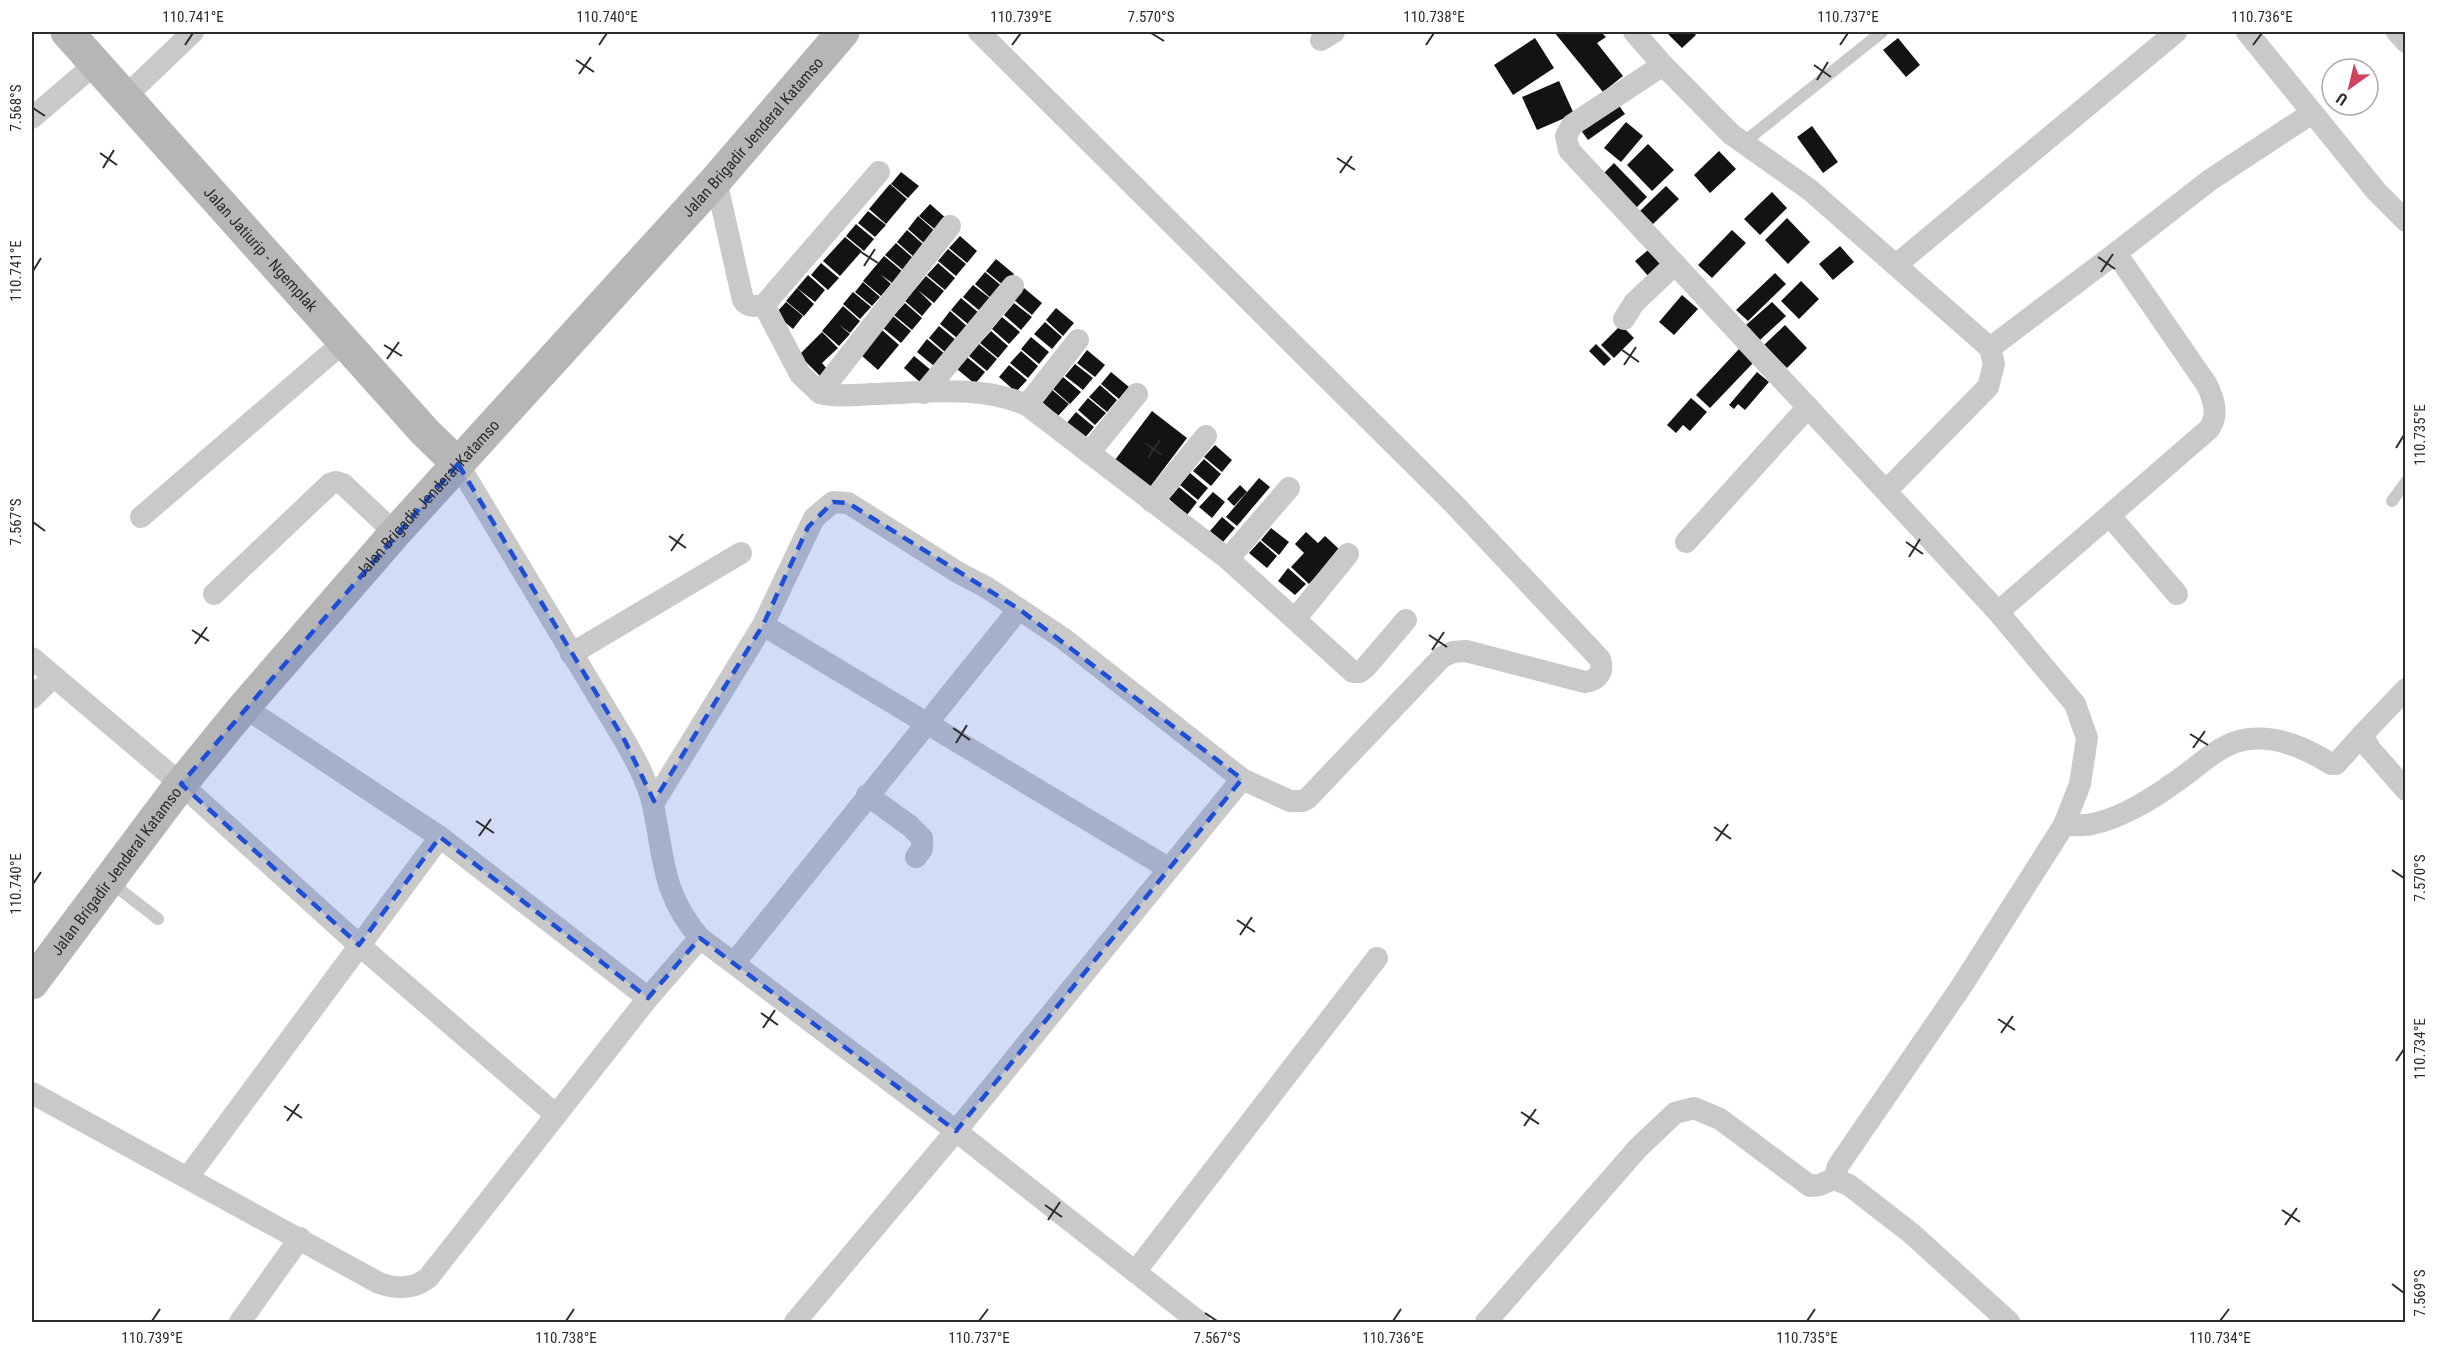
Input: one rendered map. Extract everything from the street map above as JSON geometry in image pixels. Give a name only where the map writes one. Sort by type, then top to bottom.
[{"type":"main road","name":"Jalan Brigadir Jenderal Katamso","points":[[32,983],[108,880],[244,707],[395,533],[716,180],[843,32]]},
{"type":"main road","name":"Jalan Jatiurip - Ngemplak","points":[[81,42],[125,97],[425,432],[458,464]]},
{"type":"main road","points":[[425,432],[466,430],[500,418]]},
{"type":"street","points":[[125,97],[193,32]]},
{"type":"street","points":[[653,804],[764,625],[796,560],[808,527],[823,509],[833,502],[848,503],[1019,609],[1064,639],[1242,779],[1290,801],[1307,799],[1442,657],[1453,652],[1466,651],[1586,682],[1592,681],[1600,674],[1603,667],[1600,659],[1452,502],[979,32]]},
{"type":"street","points":[[1637,32],[1663,64],[1731,134],[1810,190],[1990,348],[1994,364],[1988,387],[1886,492]]},
{"type":"street","points":[[1896,266],[2176,32]]},
{"type":"street","points":[[2247,32],[2376,191],[2406,221]]},
{"type":"street","points":[[2397,32],[2406,42]]},
{"type":"street","points":[[32,118],[81,42]]},
{"type":"street","points":[[1663,64],[1572,125],[1567,131],[1566,142],[1569,150],[1998,612],[2075,704],[2087,738],[2080,784],[2064,825],[1961,987],[1827,1182]]},
{"type":"street","points":[[1990,348],[2210,180],[2312,112]]},
{"type":"street","points":[[716,180],[742,300],[753,307],[764,305],[879,172]]},
{"type":"street","points":[[820,393],[950,226]]},
{"type":"street","points":[[1998,612],[2209,429],[2215,418],[2212,396],[2207,385],[2116,253]]},
{"type":"street","points":[[1624,319],[1634,303],[1675,264]]},
{"type":"street","points":[[924,393],[1013,286]]},
{"type":"street","points":[[764,305],[800,374],[820,393],[828,395],[993,394],[1027,405],[1228,559],[1296,618],[1353,672],[1360,672],[1365,668],[1406,620]]},
{"type":"street","points":[[1027,405],[1077,340]]},
{"type":"street","points":[[141,517],[345,341]]},
{"type":"street","points":[[1089,453],[1137,394]]},
{"type":"street","points":[[1686,542],[1808,407]]},
{"type":"street","points":[[1152,502],[1206,436]]},
{"type":"street","points":[[458,464],[625,741],[647,785],[653,804],[667,882],[678,908],[700,938],[956,1131],[1199,1323]]},
{"type":"street","points":[[214,594],[330,484],[336,482],[343,484],[395,533]]},
{"type":"street","points":[[1228,559],[1289,488]]},
{"type":"street","points":[[2110,516],[2177,594]]},
{"type":"street","points":[[571,654],[741,553]]},
{"type":"street","points":[[1296,618],[1348,554]]},
{"type":"street","points":[[734,963],[1019,609]]},
{"type":"street","points":[[764,625],[1168,868]]},
{"type":"street","points":[[32,658],[182,784],[359,945],[556,1115]]},
{"type":"street","points":[[32,698],[53,677]]},
{"type":"street","points":[[2064,825],[2092,824],[2142,804],[2209,757],[2248,739],[2275,740],[2301,746],[2331,764],[2336,764],[2406,689]]},
{"type":"street","points":[[244,707],[440,837],[648,998]]},
{"type":"street","points":[[2354,746],[2370,749],[2406,790]]},
{"type":"street","points":[[795,1323],[956,1131],[1242,779]]},
{"type":"street","points":[[867,795],[910,826],[922,838],[922,849],[916,857]]},
{"type":"street","points":[[188,1177],[440,837]]},
{"type":"street","points":[[32,1093],[390,1287],[419,1285],[428,1278],[648,998],[700,938]]},
{"type":"street","points":[[1135,1272],[1377,958]]},
{"type":"street","points":[[1486,1323],[1638,1148],[1675,1113],[1694,1108],[1702,1109],[1720,1119],[1810,1186],[1827,1182],[1849,1185],[1911,1233],[2009,1323]]},
{"type":"street","points":[[240,1323],[300,1238]]},
{"type":"lane","points":[[1743,143],[1881,32]]},
{"type":"lane","points":[[2392,501],[2406,482]]},
{"type":"lane","points":[[108,880],[158,919]]},
{"type":"highlighted area","points":[[458,464],[625,741],[654,801],[763,625],[808,527],[833,502],[848,503],[1019,609],[1242,779],[956,1131],[700,938],[648,998],[440,837],[359,945],[181,784]]},
{"type":"building","points":[[1554,32],[1601,32],[1606,37],[1597,43],[1623,76],[1603,92]]},
{"type":"building","points":[[1666,32],[1693,32],[1696,35],[1682,48]]},
{"type":"building","points":[[1535,38],[1554,68],[1513,95],[1494,65]]},
{"type":"building","points":[[1898,38],[1920,65],[1906,77],[1883,50]]},
{"type":"building","points":[[1559,81],[1574,114],[1537,130],[1522,97]]},
{"type":"building","points":[[1615,100],[1625,114],[1588,140],[1578,126]]},
{"type":"building","points":[[1626,122],[1643,136],[1621,162],[1604,148]]},
{"type":"building","points":[[1812,126],[1838,162],[1823,173],[1797,137]]},
{"type":"building","points":[[1648,144],[1674,170],[1652,191],[1627,165]]},
{"type":"building","points":[[1719,151],[1736,169],[1710,193],[1694,175]]},
{"type":"building","points":[[1614,163],[1647,197],[1636,208],[1603,174]]},
{"type":"building","points":[[901,172],[919,186],[908,198],[891,184]]},
{"type":"building","points":[[890,184],[907,199],[886,224],[869,209]]},
{"type":"building","points":[[1666,186],[1679,199],[1653,224],[1640,211]]},
{"type":"building","points":[[1772,192],[1787,208],[1760,235],[1744,219]]},
{"type":"building","points":[[930,204],[947,219],[937,231],[919,216]]},
{"type":"building","points":[[868,211],[886,225],[875,237],[858,223]]},
{"type":"building","points":[[918,216],[936,232],[925,244],[908,229]]},
{"type":"building","points":[[1787,218],[1810,242],[1788,264],[1765,240]]},
{"type":"building","points":[[856,224],[874,239],[864,251],[846,236]]},
{"type":"building","points":[[907,230],[924,245],[914,257],[897,242]]},
{"type":"building","points":[[1732,230],[1746,243],[1712,278],[1698,265]]},
{"type":"building","points":[[960,236],[977,251],[967,263],[949,248]]},
{"type":"building","points":[[845,237],[862,251],[840,276],[823,261]]},
{"type":"building","points":[[896,243],[913,258],[903,270],[885,255]]},
{"type":"building","points":[[1653,246],[1668,263],[1650,278],[1635,261]]},
{"type":"building","points":[[1840,246],[1854,262],[1833,280],[1819,264]]},
{"type":"building","points":[[948,249],[966,264],[956,276],[938,261]]},
{"type":"building","points":[[884,256],[902,271],[892,283],[880,274],[891,284],[881,296],[863,281]]},
{"type":"building","points":[[996,259],[1014,274],[1004,286],[986,271]]},
{"type":"building","points":[[821,263],[839,278],[828,290],[811,275]]},
{"type":"building","points":[[938,263],[955,278],[945,290],[927,275]]},
{"type":"building","points":[[985,272],[1003,287],[992,299],[975,284]]},
{"type":"building","points":[[1775,273],[1786,284],[1748,321],[1736,310]]},
{"type":"building","points":[[808,275],[825,290],[815,302],[797,288]]},
{"type":"building","points":[[926,276],[944,291],[934,303],[918,290],[932,304],[922,316],[905,301]]},
{"type":"building","points":[[1801,281],[1819,299],[1799,319],[1781,301]]},
{"type":"building","points":[[863,282],[880,297],[872,306],[855,292]]},
{"type":"building","points":[[973,285],[991,299],[980,311],[963,297]]},
{"type":"building","points":[[797,288],[814,304],[804,316],[786,301]]},
{"type":"building","points":[[1024,288],[1042,303],[1032,315],[1014,300]]},
{"type":"building","points":[[853,292],[871,307],[860,319],[843,304]]},
{"type":"building","points":[[1682,295],[1698,309],[1674,335],[1659,322]]},
{"type":"building","points":[[961,298],[979,313],[969,325],[951,310]]},
{"type":"building","points":[[786,302],[803,316],[793,329],[775,314]]},
{"type":"building","points":[[1772,302],[1786,316],[1760,340],[1746,325]]},
{"type":"building","points":[[905,303],[922,318],[912,330],[894,315]]},
{"type":"building","points":[[1014,303],[1032,317],[1021,330],[1004,315]]},
{"type":"building","points":[[843,306],[860,321],[850,333],[838,324],[850,334],[839,346],[822,331]]},
{"type":"building","points":[[1056,308],[1074,323],[1063,336],[1046,320]]},
{"type":"building","points":[[950,311],[968,327],[957,338],[940,324]]},
{"type":"building","points":[[893,316],[911,331],[901,343],[883,328]]},
{"type":"building","points":[[1002,317],[1020,332],[1009,344],[992,329]]},
{"type":"building","points":[[1045,322],[1062,337],[1052,349],[1034,334]]},
{"type":"building","points":[[1621,325],[1634,338],[1614,358],[1601,345]]},
{"type":"building","points":[[1785,325],[1807,348],[1787,368],[1764,345]]},
{"type":"building","points":[[939,326],[957,341],[946,353],[929,338]]},
{"type":"building","points":[[882,330],[899,345],[878,370],[861,355]]},
{"type":"building","points":[[991,331],[1008,346],[998,358],[980,343]]},
{"type":"building","points":[[822,332],[838,348],[822,363],[828,370],[823,379],[799,355]]},
{"type":"building","points":[[1031,337],[1049,352],[1039,364],[1021,349]]},
{"type":"building","points":[[927,339],[945,354],[934,366],[917,352]]},
{"type":"building","points":[[979,344],[997,359],[987,371],[969,356]]},
{"type":"building","points":[[1596,344],[1611,359],[1604,366],[1589,351]]},
{"type":"building","points":[[1739,349],[1753,363],[1710,408],[1696,395]]},
{"type":"building","points":[[1087,350],[1105,365],[1095,377],[1077,363]]},
{"type":"building","points":[[1021,351],[1038,366],[1028,378],[1010,363]]},
{"type":"building","points":[[914,356],[932,371],[921,383],[904,368]]},
{"type":"building","points":[[967,357],[985,372],[975,384],[957,369]]},
{"type":"building","points":[[1075,364],[1093,378],[1083,390],[1065,376]]},
{"type":"building","points":[[1009,365],[1027,380],[1016,392],[999,377]]},
{"type":"building","points":[[1111,372],[1129,387],[1119,399],[1101,384]]},
{"type":"building","points":[[1757,372],[1769,382],[1745,410],[1738,404],[1734,409],[1729,405]]},
{"type":"building","points":[[1063,377],[1081,392],[1070,404],[1053,389]]},
{"type":"building","points":[[1100,385],[1117,400],[1107,412],[1089,397]]},
{"type":"building","points":[[1051,389],[1069,404],[1058,416],[1041,401]]},
{"type":"building","points":[[1088,398],[1106,413],[1095,425],[1078,410]]},
{"type":"building","points":[[1691,398],[1707,412],[1690,431],[1683,425],[1676,433],[1667,425]]},
{"type":"building","points":[[1152,411],[1187,438],[1150,487],[1115,460]]},
{"type":"building","points":[[1076,412],[1094,427],[1084,439],[1066,424]]},
{"type":"building","points":[[1215,445],[1232,460],[1222,472],[1204,457]]},
{"type":"building","points":[[1204,459],[1221,474],[1211,486],[1193,471]]},
{"type":"building","points":[[1190,473],[1208,488],[1198,500],[1180,485]]},
{"type":"building","points":[[1259,478],[1270,487],[1237,526],[1226,517]]},
{"type":"building","points":[[1240,485],[1247,492],[1234,506],[1227,499]]},
{"type":"building","points":[[1179,487],[1197,502],[1187,515],[1169,499]]},
{"type":"building","points":[[1213,492],[1225,502],[1212,518],[1199,507]]},
{"type":"building","points":[[1222,517],[1235,528],[1223,542],[1210,531]]},
{"type":"building","points":[[1271,528],[1289,542],[1279,555],[1261,540]]},
{"type":"building","points":[[1306,532],[1318,543],[1325,536],[1340,550],[1309,584],[1291,567],[1304,553],[1295,544]]},
{"type":"building","points":[[1260,541],[1277,556],[1267,568],[1249,553]]},
{"type":"building","points":[[1288,568],[1306,584],[1295,595],[1278,581]]}]
